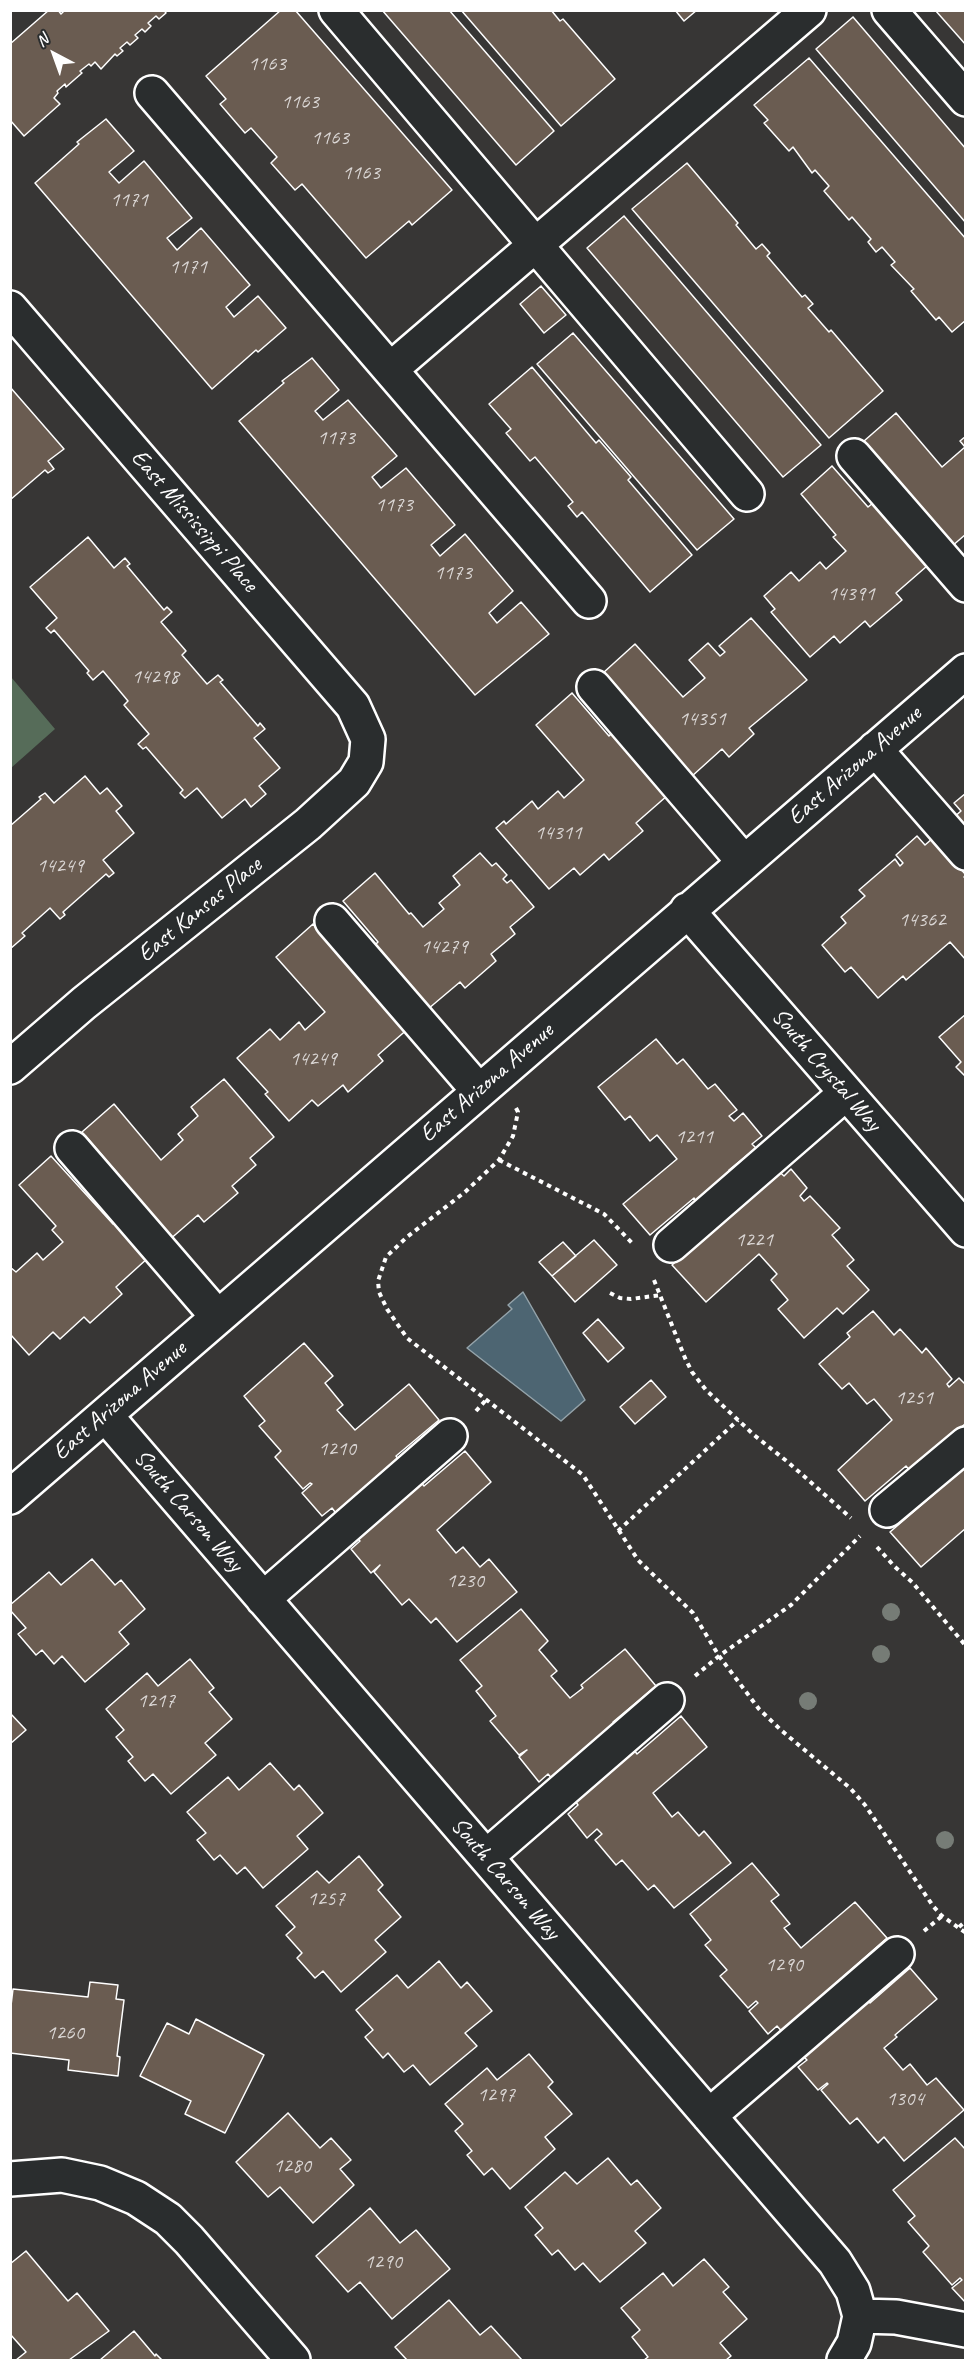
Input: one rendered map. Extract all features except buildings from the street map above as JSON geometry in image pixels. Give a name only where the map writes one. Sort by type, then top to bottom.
[{"type":"street","points":[[336,10],[747,494]]},
{"type":"street","points":[[391,369],[809,10]]},
{"type":"street","points":[[890,10],[966,99]]},
{"type":"street","points":[[153,93],[590,602]]},
{"type":"street","name":"East Mississippi Place","points":[[10,308],[353,706],[368,739]]},
{"type":"street","points":[[854,456],[966,585]]},
{"type":"street","name":"East Arizona Avenue","points":[[10,1497],[478,1090],[966,671]]},
{"type":"street","points":[[594,687],[744,862]]},
{"type":"street","name":"East Kansas Place","points":[[10,1067],[84,1003],[308,824],[354,782],[366,762],[368,739]]},
{"type":"street","points":[[875,749],[966,853]]},
{"type":"street","name":"South Crystal Way","points":[[687,910],[965,1229]]},
{"type":"street","points":[[332,921],[478,1090]]},
{"type":"street","points":[[671,1245],[846,1093]]},
{"type":"street","points":[[72,1148],[218,1316]]},
{"type":"street","name":"South Carson Way","points":[[105,1415],[835,2262],[854,2291],[860,2316]]},
{"type":"street","points":[[263,1599],[450,1436]]},
{"type":"street","points":[[877,1519],[966,1444]]},
{"type":"street","points":[[486,1857],[667,1700]]},
{"type":"street","points":[[709,2116],[897,1954]]},
{"type":"street","points":[[10,2179],[62,2175],[100,2183],[136,2198],[168,2219],[189,2240],[293,2361]]},
{"type":"street","points":[[844,2361],[854,2343],[860,2316],[897,2317],[966,2330]]},
{"type":"path","points":[[515,1102],[518,1112],[513,1136],[499,1160],[465,1192],[393,1249],[381,1268],[378,1281],[379,1292],[387,1309],[407,1338],[583,1475],[638,1560],[693,1613],[739,1684],[770,1720],[850,1788],[865,1805],[933,1906],[942,1916],[966,1933]]},
{"type":"path","points":[[499,1160],[604,1214],[637,1249]]},
{"type":"path","points":[[650,1271],[692,1372],[706,1390],[840,1510],[877,1519]]},
{"type":"path","points":[[610,1293],[620,1298],[631,1299],[661,1295]]},
{"type":"path","points":[[618,1531],[738,1420]]},
{"type":"path","points":[[877,1519],[884,1556],[912,1582],[966,1646]]},
{"type":"path","points":[[667,1700],[719,1656],[790,1605],[877,1519]]},
{"type":"path","points":[[959,1927],[966,1921]]},
{"type":"green space","points":[[11,677],[55,729],[10,768]]},
{"type":"water","points":[[523,1292],[585,1400],[561,1421],[467,1348],[512,1309],[508,1305]]}]
